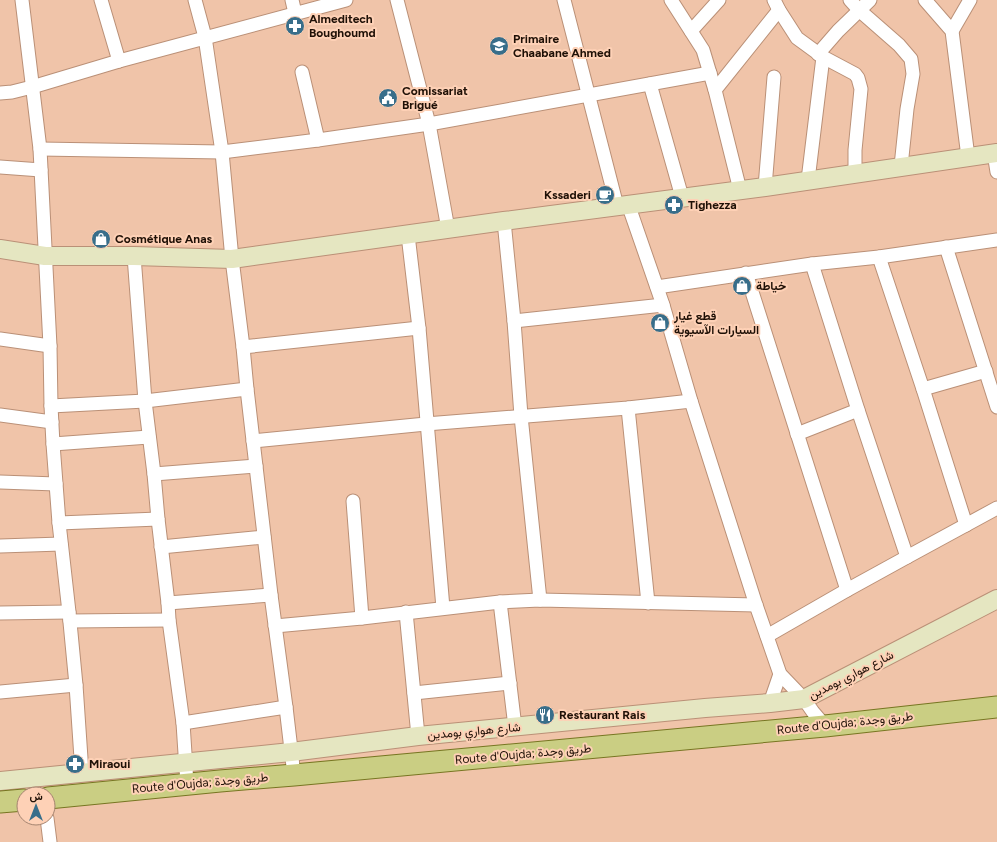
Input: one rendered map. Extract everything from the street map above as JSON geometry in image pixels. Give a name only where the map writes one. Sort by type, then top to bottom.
[{"type":"main road","name":"Route d'Oujda; طريق وجدة","points":[[56,797],[825,726],[997,708]]},
{"type":"main road","points":[[0,802],[16,801]]},
{"type":"street","points":[[22,0],[40,149],[50,346],[53,444],[61,544],[76,685],[82,773]]},
{"type":"street","points":[[101,0],[118,61]]},
{"type":"street","points":[[195,0],[205,37],[222,152],[232,259],[264,537],[294,775]]},
{"type":"street","points":[[292,0],[295,13]]},
{"type":"street","points":[[0,93],[12,92],[32,87],[118,61],[346,0]]},
{"type":"street","points":[[397,0],[429,124],[448,229]]},
{"type":"street","points":[[564,0],[589,95],[623,205],[663,305],[691,401],[756,605],[780,674],[804,699],[825,726]]},
{"type":"street","points":[[671,0],[702,50],[715,90],[740,190]]},
{"type":"street","points":[[691,31],[719,0]]},
{"type":"street","points":[[850,0],[859,10],[899,45],[911,59],[913,74],[907,108],[901,166]]},
{"type":"street","points":[[808,180],[820,56],[859,10],[870,0]]},
{"type":"street","points":[[925,0],[952,31],[968,157]]},
{"type":"street","points":[[952,31],[970,0]]},
{"type":"street","points":[[715,90],[776,5],[797,38],[820,56],[855,74],[860,82],[861,89],[855,150],[855,174]]},
{"type":"street","points":[[302,72],[318,140]]},
{"type":"street","points":[[40,149],[222,152],[429,124],[710,73]]},
{"type":"street","points":[[765,187],[774,77]]},
{"type":"street","points":[[650,84],[682,197]]},
{"type":"street","points":[[0,249],[45,256],[134,256],[232,259],[408,235],[504,220],[765,187],[996,153],[997,172]]},
{"type":"street","points":[[0,167],[40,170]]},
{"type":"street","points":[[504,220],[514,321],[521,416],[540,600]]},
{"type":"street","points":[[408,235],[419,328],[426,424],[443,608]]},
{"type":"street","points":[[657,288],[746,273],[997,240]]},
{"type":"street","points":[[946,247],[997,407]]},
{"type":"street","points":[[134,256],[145,401],[169,620],[183,723],[187,784]]},
{"type":"street","points":[[879,256],[966,525]]},
{"type":"street","points":[[812,264],[858,410],[907,557]]},
{"type":"street","points":[[746,273],[846,590]]},
{"type":"street","points":[[514,321],[663,305]]},
{"type":"street","points":[[243,347],[419,328]]},
{"type":"street","points":[[0,339],[50,346]]},
{"type":"street","points":[[923,389],[986,371]]},
{"type":"street","points":[[51,406],[145,401],[247,389]]},
{"type":"street","points":[[253,441],[426,424],[628,408],[691,401]]},
{"type":"street","points":[[628,408],[648,603]]},
{"type":"street","points":[[797,434],[858,410]]},
{"type":"street","points":[[0,415],[52,422]]},
{"type":"street","points":[[53,444],[149,436]]},
{"type":"street","points":[[154,474],[256,466]]},
{"type":"street","points":[[0,482],[56,484]]},
{"type":"street","points":[[353,501],[362,618]]},
{"type":"street","points":[[767,636],[846,590],[997,508]]},
{"type":"street","points":[[59,523],[158,519]]},
{"type":"street","points":[[161,547],[264,537]]},
{"type":"street","points":[[0,546],[61,544]]},
{"type":"street","points":[[168,603],[271,595]]},
{"type":"street","name":"شارع هواري بومدين","points":[[0,781],[291,752],[418,736],[804,699],[997,599]]},
{"type":"street","points":[[275,626],[362,618],[500,602],[540,600],[756,605]]},
{"type":"street","points":[[500,602],[515,727]]},
{"type":"street","points":[[406,612],[418,736]]},
{"type":"street","points":[[0,613],[169,620]]},
{"type":"street","points":[[770,703],[780,674]]},
{"type":"street","points":[[414,693],[510,683]]},
{"type":"street","points":[[0,692],[76,685]]},
{"type":"street","points":[[183,723],[286,706]]},
{"type":"street","points":[[48,826],[50,842]]},
{"type":"place","name":"Almeditech Boughoumd","points":[[295,26]]},
{"type":"place","name":"Primaire Chaabane Ahmed","points":[[499,46]]},
{"type":"place","name":"Comissariat Brigué","points":[[388,98]]},
{"type":"place","name":"Kssaderi","points":[[605,195]]},
{"type":"place","name":"Tighezza","points":[[674,205]]},
{"type":"place","name":"Cosmétique Anas","points":[[101,239]]},
{"type":"place","name":"خياطة","points":[[742,286]]},
{"type":"place","name":"قطع غيار السيارات الآسيوية","points":[[660,323]]},
{"type":"place","name":"Restaurant Rais","points":[[545,715]]},
{"type":"place","name":"Miraoui","points":[[75,764]]}]
